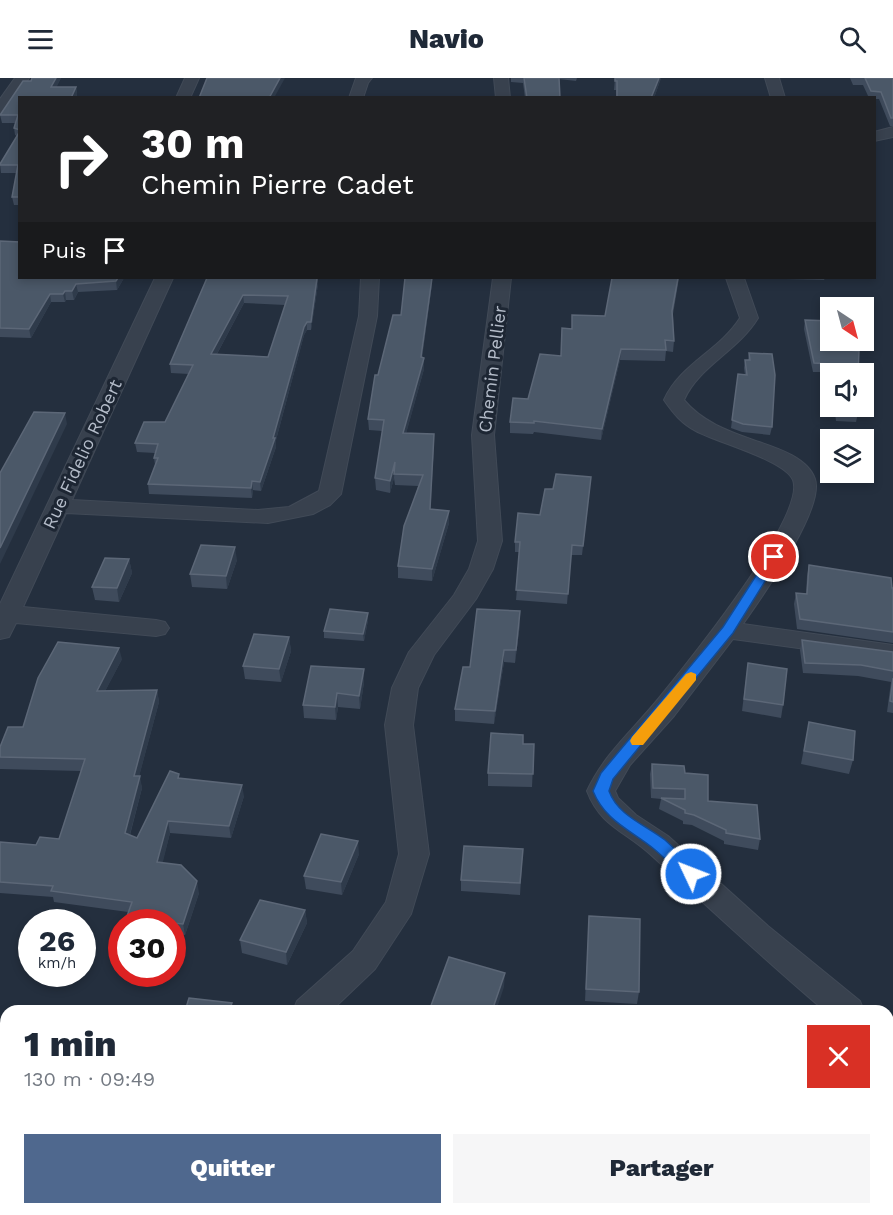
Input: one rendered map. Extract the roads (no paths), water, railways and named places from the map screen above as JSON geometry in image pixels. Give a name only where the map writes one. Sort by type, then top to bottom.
[{"type":"street","points":[[0,110],[22,78]]},
{"type":"street","points":[[184,96],[192,78]]},
{"type":"street","points":[[357,96],[361,81],[365,78]]},
{"type":"street","points":[[501,78],[503,96]]},
{"type":"street","points":[[772,78],[777,96]]},
{"type":"street","points":[[876,136],[893,132]]},
{"type":"street","name":"Rue Fidelio Robert","points":[[2,619],[164,279]]},
{"type":"street","points":[[57,506],[258,517],[301,512],[318,504],[330,494],[368,316],[370,279]]},
{"type":"street","name":"Chemin Pellier","points":[[315,1005],[364,960],[400,905],[414,854],[399,725],[405,688],[422,652],[464,599],[481,569],[489,541],[483,435],[502,279]]},
{"type":"street","points":[[735,279],[749,318],[744,329],[678,388],[674,400],[680,412],[695,422],[783,460],[805,479],[807,491],[785,538],[728,630],[606,777],[601,791],[606,804],[626,823],[658,844],[757,935],[841,1005]]},
{"type":"street","points":[[2,619],[156,628]]},
{"type":"street","points":[[728,630],[893,653]]}]
